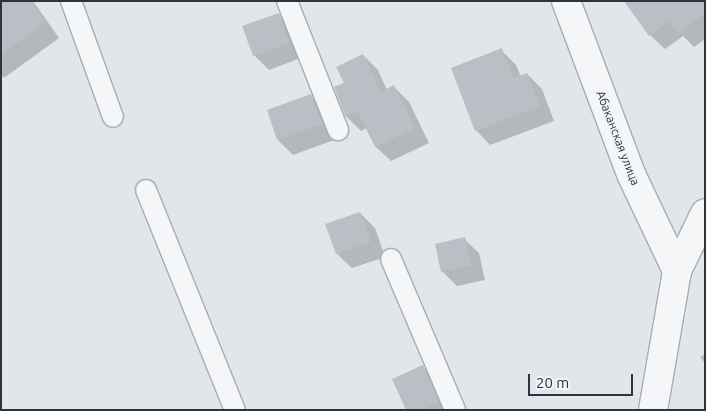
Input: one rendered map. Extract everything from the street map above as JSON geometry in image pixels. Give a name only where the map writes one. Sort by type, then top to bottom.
[{"type":"street","name":"Абаканская улица","points":[[566,1],[631,174],[677,271]]},
{"type":"street","points":[[653,410],[677,271],[705,213]]},
{"type":"lane","points":[[71,1],[113,117]]},
{"type":"lane","points":[[287,1],[338,130]]},
{"type":"lane","points":[[146,190],[235,410]]},
{"type":"lane","points":[[391,259],[455,410]]},
{"type":"building","points":[[1,1],[31,1],[46,22],[1,54]]},
{"type":"building","points":[[624,1],[705,1],[705,13],[678,34],[669,21],[649,36]]},
{"type":"building","points":[[279,13],[289,43],[253,56],[242,26]]},
{"type":"building","points":[[502,48],[513,78],[527,73],[540,106],[475,131],[451,68]]},
{"type":"building","points":[[363,54],[381,92],[394,85],[415,128],[375,147],[358,112],[345,116],[334,87],[344,83],[336,67]]},
{"type":"building","points":[[311,94],[323,124],[277,140],[267,110]]},
{"type":"building","points":[[360,212],[371,242],[336,254],[325,224]]},
{"type":"building","points":[[465,237],[471,265],[441,272],[435,244]]},
{"type":"building","points":[[423,365],[439,402],[422,410],[406,410],[392,379]]}]
